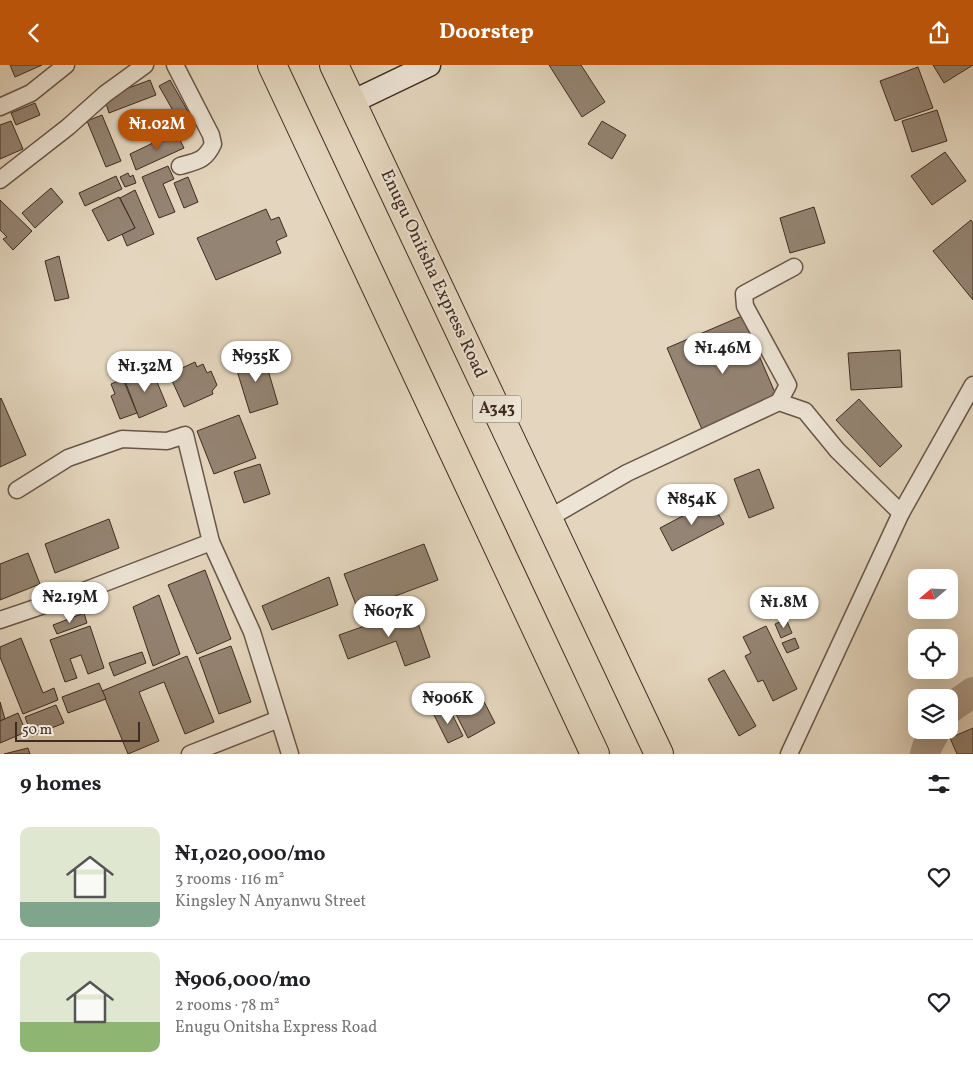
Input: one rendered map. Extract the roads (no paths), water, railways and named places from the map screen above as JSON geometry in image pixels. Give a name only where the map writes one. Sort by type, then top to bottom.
[{"type":"highway","points":[[272,65],[595,754]]},
{"type":"highway","name":"Enugu Onitsha Express Road","points":[[334,65],[659,754]]},
{"type":"main road","points":[[352,103],[429,65]]},
{"type":"street","points":[[0,107],[31,93],[66,65]]},
{"type":"street","points":[[0,180],[68,127],[105,94],[144,65]]},
{"type":"street","points":[[175,65],[214,144],[209,154],[201,160],[180,166]]},
{"type":"street","points":[[549,518],[627,473],[779,402],[788,385],[745,306],[744,294],[794,267]]},
{"type":"street","points":[[789,754],[900,513],[973,385]]},
{"type":"street","points":[[779,402],[805,411],[837,450],[900,513]]},
{"type":"street","points":[[17,490],[68,458],[122,439],[167,441],[185,435],[211,541],[252,632],[290,754]]},
{"type":"street","points":[[0,620],[68,597],[211,541]]},
{"type":"street","points":[[190,754],[280,719]]},
{"type":"waterway","points":[[958,703],[973,692]]},
{"type":"waterway","points":[[925,754],[931,739]]}]
